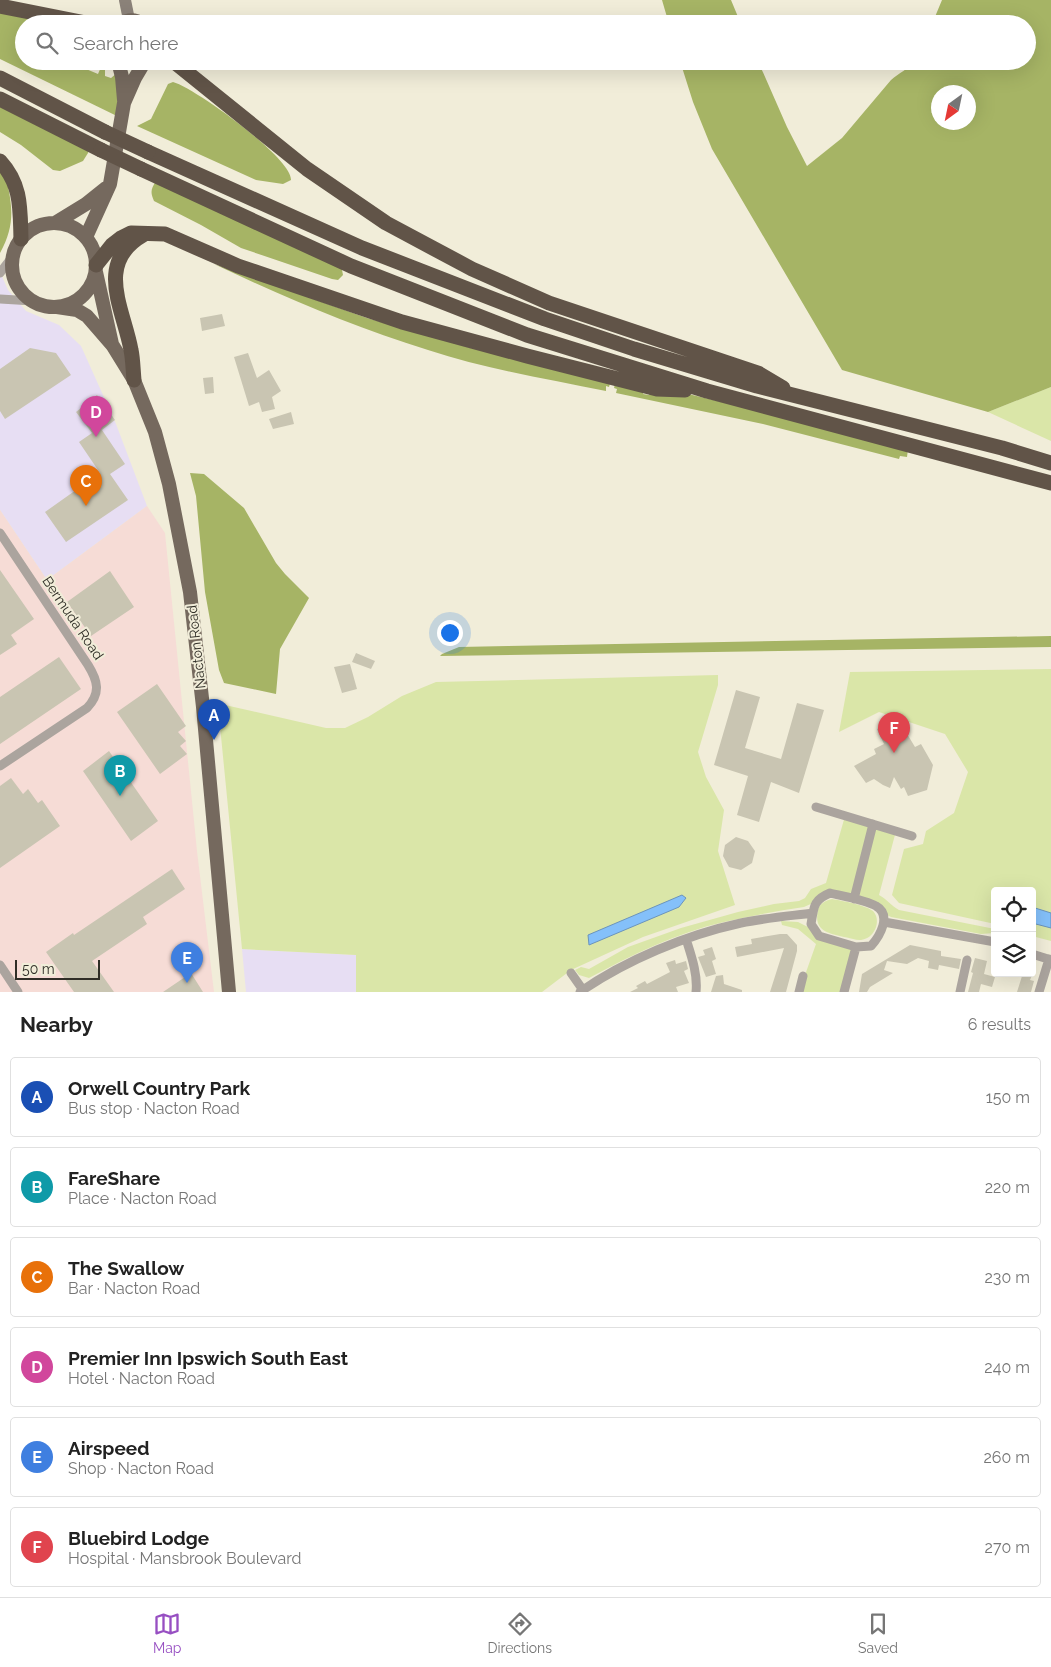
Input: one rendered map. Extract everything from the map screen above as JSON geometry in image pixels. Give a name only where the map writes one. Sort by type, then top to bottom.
[{"type":"highway","points":[[0,6],[41,15]]},
{"type":"highway","points":[[184,70],[307,169],[386,223],[472,270],[549,302],[758,373],[795,395]]},
{"type":"highway","points":[[0,78],[105,132],[362,248],[545,319],[663,358],[757,386],[1002,448],[1051,463]]},
{"type":"highway","points":[[0,99],[141,169],[352,266],[527,335],[706,391],[1051,484]]},
{"type":"highway","points":[[0,161],[16,185],[20,207],[20,240]]},
{"type":"highway","points":[[134,380],[131,349],[117,300],[115,288],[116,274],[126,248],[134,240],[148,232]]},
{"type":"highway","points":[[96,268],[112,245],[120,238],[131,233],[165,234],[238,266],[402,322],[657,389],[706,391]]},
{"type":"main road","points":[[120,70],[124,103]]},
{"type":"main road","points":[[86,237],[110,184],[124,103],[140,70]]},
{"type":"main road","points":[[55,223],[74,228],[86,237],[92,247],[96,268],[91,285],[82,296],[70,304],[57,306],[43,305],[33,301],[24,293],[15,281],[12,266],[13,256],[20,240],[32,229],[55,223],[96,197],[110,184]]},
{"type":"main road","name":"Nacton Road","points":[[96,268],[113,346]]},
{"type":"main road","name":"Nacton Road","points":[[57,306],[77,310],[87,316],[113,346],[134,380],[155,432],[170,484],[190,592],[203,707],[229,992]]},
{"type":"street","points":[[125,0],[129,15]]},
{"type":"street","points":[[0,273],[13,256]]},
{"type":"street","points":[[0,299],[33,301]]},
{"type":"street","name":"Bermuda Road","points":[[0,533],[88,665],[94,675],[97,687],[94,700],[87,708],[0,766]]},
{"type":"street","points":[[816,807],[912,836]]},
{"type":"street","points":[[854,899],[873,824]]},
{"type":"street","points":[[830,893],[876,906],[883,913],[884,922],[879,937],[871,946],[856,947],[819,936],[811,924],[813,913],[815,902],[821,896],[830,893]]},
{"type":"street","points":[[571,973],[581,991],[622,966],[686,938],[740,924],[813,913]]},
{"type":"street","points":[[884,922],[991,941]]},
{"type":"street","points":[[686,938],[694,967],[697,985],[696,992]]},
{"type":"street","points":[[844,992],[856,947]]},
{"type":"street","points":[[1036,955],[1050,959],[1039,992]]},
{"type":"street","points":[[960,992],[967,960]]},
{"type":"street","points":[[0,965],[18,992]]},
{"type":"street","points":[[799,992],[804,976]]},
{"type":"shaded area","points":[[0,272],[8,290],[26,311],[59,325],[81,346],[116,424],[147,506],[47,580],[0,510]]},
{"type":"shaded area","points":[[147,506],[165,533],[197,851],[214,992],[0,992],[0,510],[47,580]]},
{"type":"shaded area","points":[[242,949],[356,955],[356,992],[246,992]]},
{"type":"green space","points":[[662,0],[731,0],[737,15],[666,15]]},
{"type":"green space","points":[[942,0],[1051,0],[1051,387],[988,412],[842,370],[712,149],[693,102],[683,70],[762,70],[787,127],[807,166],[842,138],[891,80],[904,70],[1036,70],[1036,15],[936,15]]},
{"type":"green space","points":[[0,8],[21,15],[15,15],[15,66],[0,59]]},
{"type":"green space","points":[[23,70],[88,70],[98,74],[100,70],[105,70],[105,76],[111,78],[117,73],[121,118]]},
{"type":"green space","points":[[173,82],[201,97],[241,125],[276,156],[287,170],[291,180],[283,184],[256,180],[137,126],[151,119],[168,84]]},
{"type":"green space","points":[[0,105],[89,149],[88,153],[83,161],[60,171],[53,170],[21,145],[0,132]]},
{"type":"green space","points":[[0,165],[3,165],[10,199],[11,220],[6,241],[0,253]]},
{"type":"green space","points":[[156,181],[341,265],[343,275],[338,280],[332,279],[241,248],[154,201],[152,191]]},
{"type":"green space","points":[[214,264],[367,318],[471,348],[646,384],[835,429],[908,449],[907,457],[900,456],[899,459],[763,424],[616,393],[615,384],[644,390],[643,394],[649,395],[651,389],[611,380],[609,387],[606,386],[606,391],[450,357],[346,321],[293,300]]},
{"type":"green space","points":[[1051,387],[1051,441],[988,412]]},
{"type":"green space","points":[[190,473],[204,474],[244,508],[276,563],[309,598],[280,649],[276,694],[224,683],[219,670],[205,592],[196,496]]},
{"type":"green space","points":[[1051,636],[1051,647],[440,656],[459,647]]},
{"type":"green space","points":[[1051,669],[1051,941],[1036,937],[1036,887],[991,887],[991,923],[899,903],[892,895],[904,849],[923,844],[926,831],[954,813],[968,772],[945,734],[879,712],[839,732],[850,672]]},
{"type":"green space","points":[[718,675],[718,685],[698,752],[706,777],[724,810],[718,851],[735,905],[643,937],[571,970],[542,992],[356,992],[356,955],[242,949],[219,716],[225,705],[326,728],[345,728],[368,717],[402,696],[436,682]]},
{"type":"green space","points":[[845,816],[896,831],[879,895],[899,910],[991,928],[991,933],[981,934],[891,917],[883,913],[876,906],[830,893],[804,907],[734,920],[689,932],[638,953],[589,978],[579,975],[575,970],[581,967],[589,969],[628,947],[681,928],[738,912],[799,901],[805,898],[811,889],[826,883]]},
{"type":"green space","points":[[832,899],[859,905],[873,911],[877,920],[871,935],[866,939],[860,940],[833,934],[822,929],[817,918],[818,910],[823,903]]},
{"type":"green space","points":[[781,921],[798,922],[808,927],[815,936],[856,947],[844,992],[799,992],[816,944],[798,929],[782,925]]},
{"type":"water","points":[[682,895],[686,898],[679,907],[589,945],[588,935]]},
{"type":"water","points":[[1036,908],[1051,913],[1051,928],[1036,924]]},
{"type":"building","points":[[222,314],[225,326],[202,331],[200,318]]},
{"type":"building","points":[[30,348],[56,353],[71,375],[5,419],[0,411],[0,369]]},
{"type":"building","points":[[248,353],[257,378],[269,370],[281,391],[272,397],[275,409],[262,412],[259,402],[249,406],[234,357]]},
{"type":"building","points":[[213,377],[214,393],[205,394],[203,378]]},
{"type":"building","points":[[97,395],[115,420],[102,430],[125,464],[110,474],[128,500],[66,542],[45,512],[100,473],[79,442],[92,433],[76,412]]},
{"type":"building","points":[[291,412],[294,424],[273,429],[269,419]]},
{"type":"building","points":[[0,570],[34,619],[11,635],[17,644],[0,655]]},
{"type":"building","points":[[110,571],[134,607],[91,636],[67,602]]},
{"type":"building","points":[[356,653],[375,661],[371,669],[352,662]]},
{"type":"building","points":[[59,657],[81,689],[0,744],[0,697]]},
{"type":"building","points":[[350,664],[357,689],[342,693],[334,667]]},
{"type":"building","points":[[157,684],[186,726],[178,732],[186,741],[180,746],[187,754],[160,774],[117,712]]},
{"type":"building","points":[[736,690],[760,697],[745,748],[781,759],[797,703],[824,710],[799,793],[771,782],[759,822],[737,815],[748,776],[714,765]]},
{"type":"building","points":[[898,719],[915,747],[921,744],[933,765],[927,790],[908,796],[904,787],[901,789],[894,777],[890,788],[874,779],[866,783],[854,766],[876,754],[874,749],[884,744],[877,729]]},
{"type":"building","points":[[109,751],[158,821],[131,841],[83,771]]},
{"type":"building","points":[[11,778],[23,794],[28,789],[38,803],[42,800],[60,826],[0,868],[0,786]]},
{"type":"building","points":[[736,837],[748,841],[755,851],[752,863],[741,870],[729,867],[723,856],[725,845]]},
{"type":"building","points":[[172,869],[185,889],[143,917],[147,924],[92,961],[114,992],[74,992],[46,952]]},
{"type":"building","points":[[787,934],[797,945],[797,951],[786,992],[770,992],[784,948],[737,957],[735,947],[752,944],[751,939]]},
{"type":"building","points":[[910,945],[941,951],[941,956],[961,959],[959,969],[939,965],[938,970],[928,968],[929,961],[918,958],[907,964],[887,961],[884,970],[893,973],[870,987],[867,992],[859,992],[862,974]]},
{"type":"building","points":[[712,947],[716,959],[712,961],[716,974],[706,977],[698,957],[705,955],[703,950]]},
{"type":"building","points":[[975,958],[987,961],[984,974],[995,977],[992,987],[981,984],[979,992],[968,992],[973,973],[971,972]]},
{"type":"building","points":[[675,960],[676,964],[686,961],[688,969],[684,971],[689,983],[676,987],[678,992],[630,992],[638,988],[636,986],[645,981],[647,984],[670,972],[666,963]]},
{"type":"building","points":[[191,973],[203,992],[163,992]]},
{"type":"building","points":[[723,975],[724,984],[742,990],[742,992],[711,992],[716,976]]},
{"type":"building","points":[[1022,977],[1031,977],[1030,980],[1034,981],[1031,992],[1017,992]]},
{"type":"place","name":"Premier Inn Ipswich South East","points":[[96,437]]},
{"type":"place","name":"The Swallow","points":[[86,506]]},
{"type":"place","name":"Orwell Country Park","points":[[214,740]]},
{"type":"place","name":"Bluebird Lodge","points":[[894,753]]},
{"type":"place","name":"FareShare","points":[[120,796]]},
{"type":"place","name":"Airspeed","points":[[187,983]]}]
